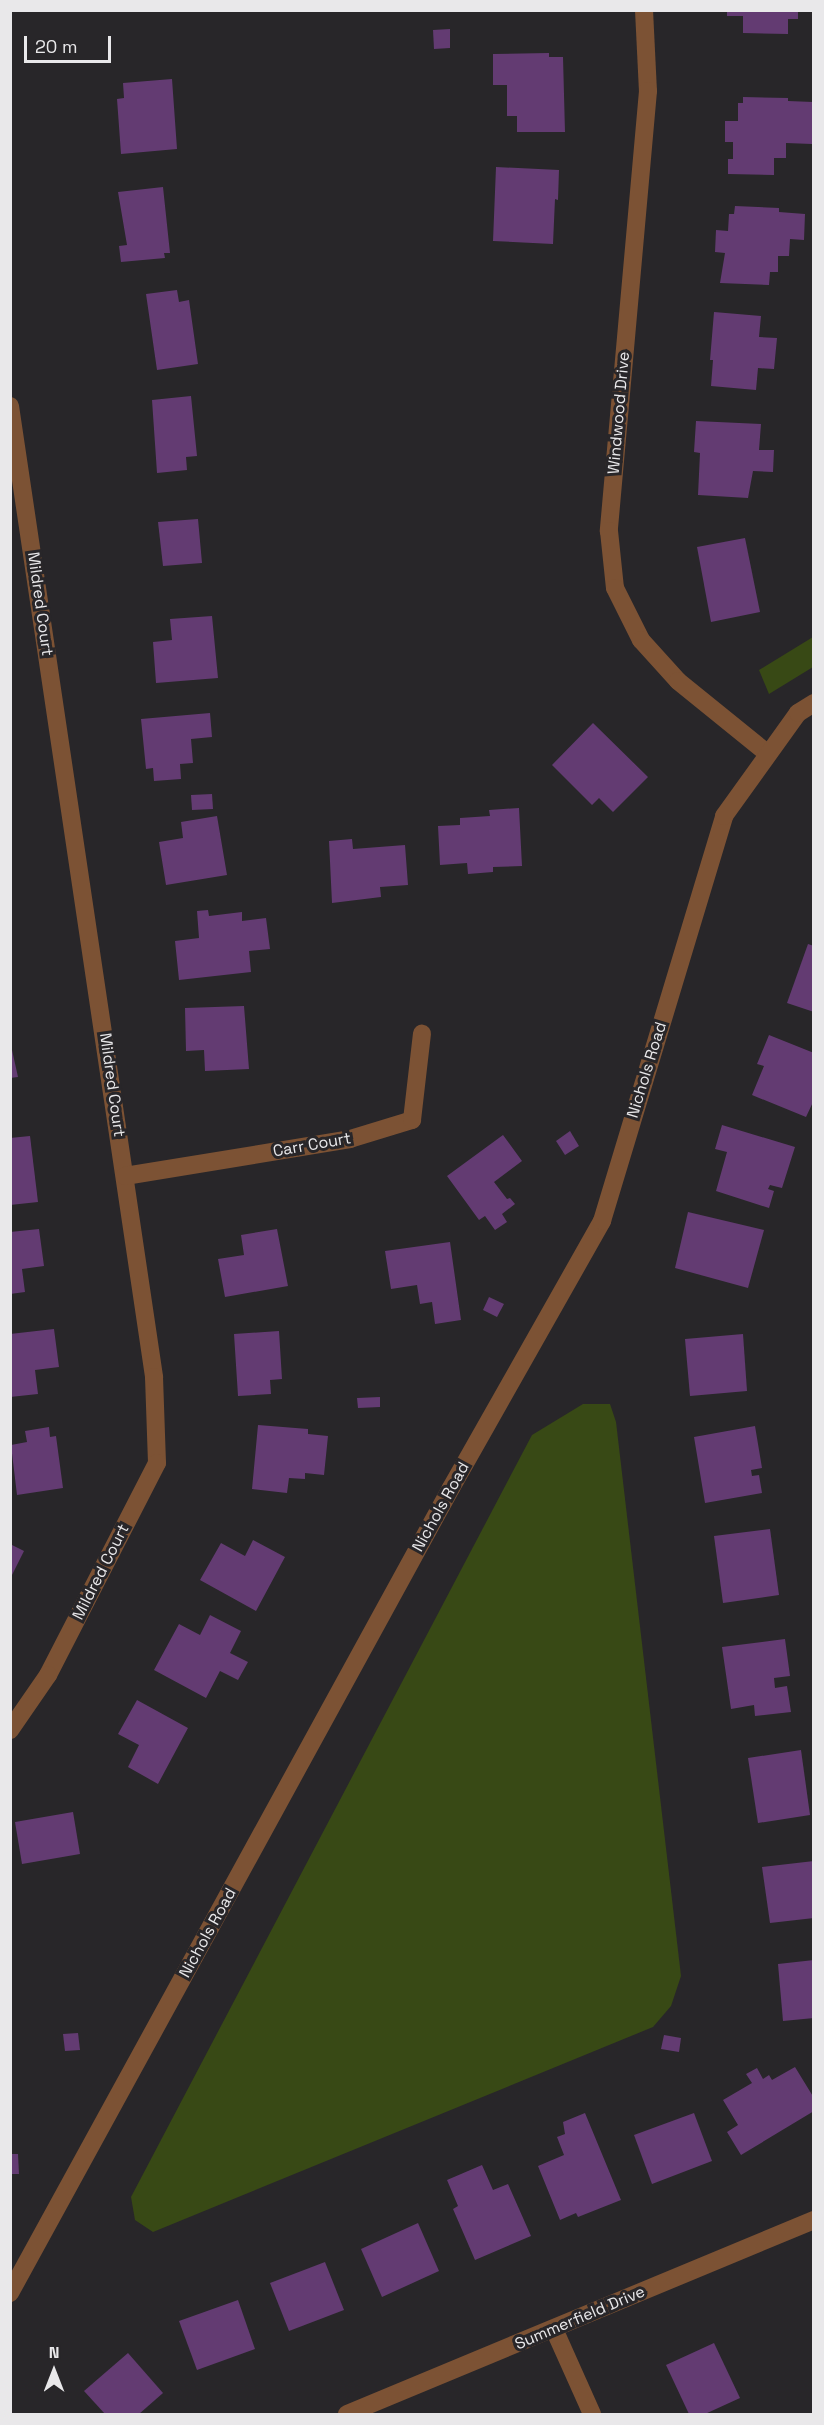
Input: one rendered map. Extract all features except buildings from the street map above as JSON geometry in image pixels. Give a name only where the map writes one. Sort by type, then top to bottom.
[{"type":"street","name":"Windwood Drive","points":[[644,10],[648,91],[609,531],[615,588],[641,640],[678,681],[767,753]]},
{"type":"street","name":"Mildred Court","points":[[10,406],[154,1377],[157,1463],[48,1675],[10,1730]]},
{"type":"street","name":"Nichols Road","points":[[10,2293],[452,1488],[602,1221],[724,816],[767,753],[798,713],[813,703]]},
{"type":"street","name":"Carr Court","points":[[125,1176],[350,1139],[412,1120],[422,1034]]},
{"type":"street","name":"Summerfield Drive","points":[[347,2415],[813,2220]]},
{"type":"street","points":[[554,2329],[592,2415]]},
{"type":"green space","points":[[813,637],[813,667],[769,694],[759,670]]},
{"type":"green space","points":[[583,1404],[610,1404],[616,1422],[681,1976],[671,2006],[653,2027],[153,2232],[135,2220],[131,2197],[532,1435]]}]
